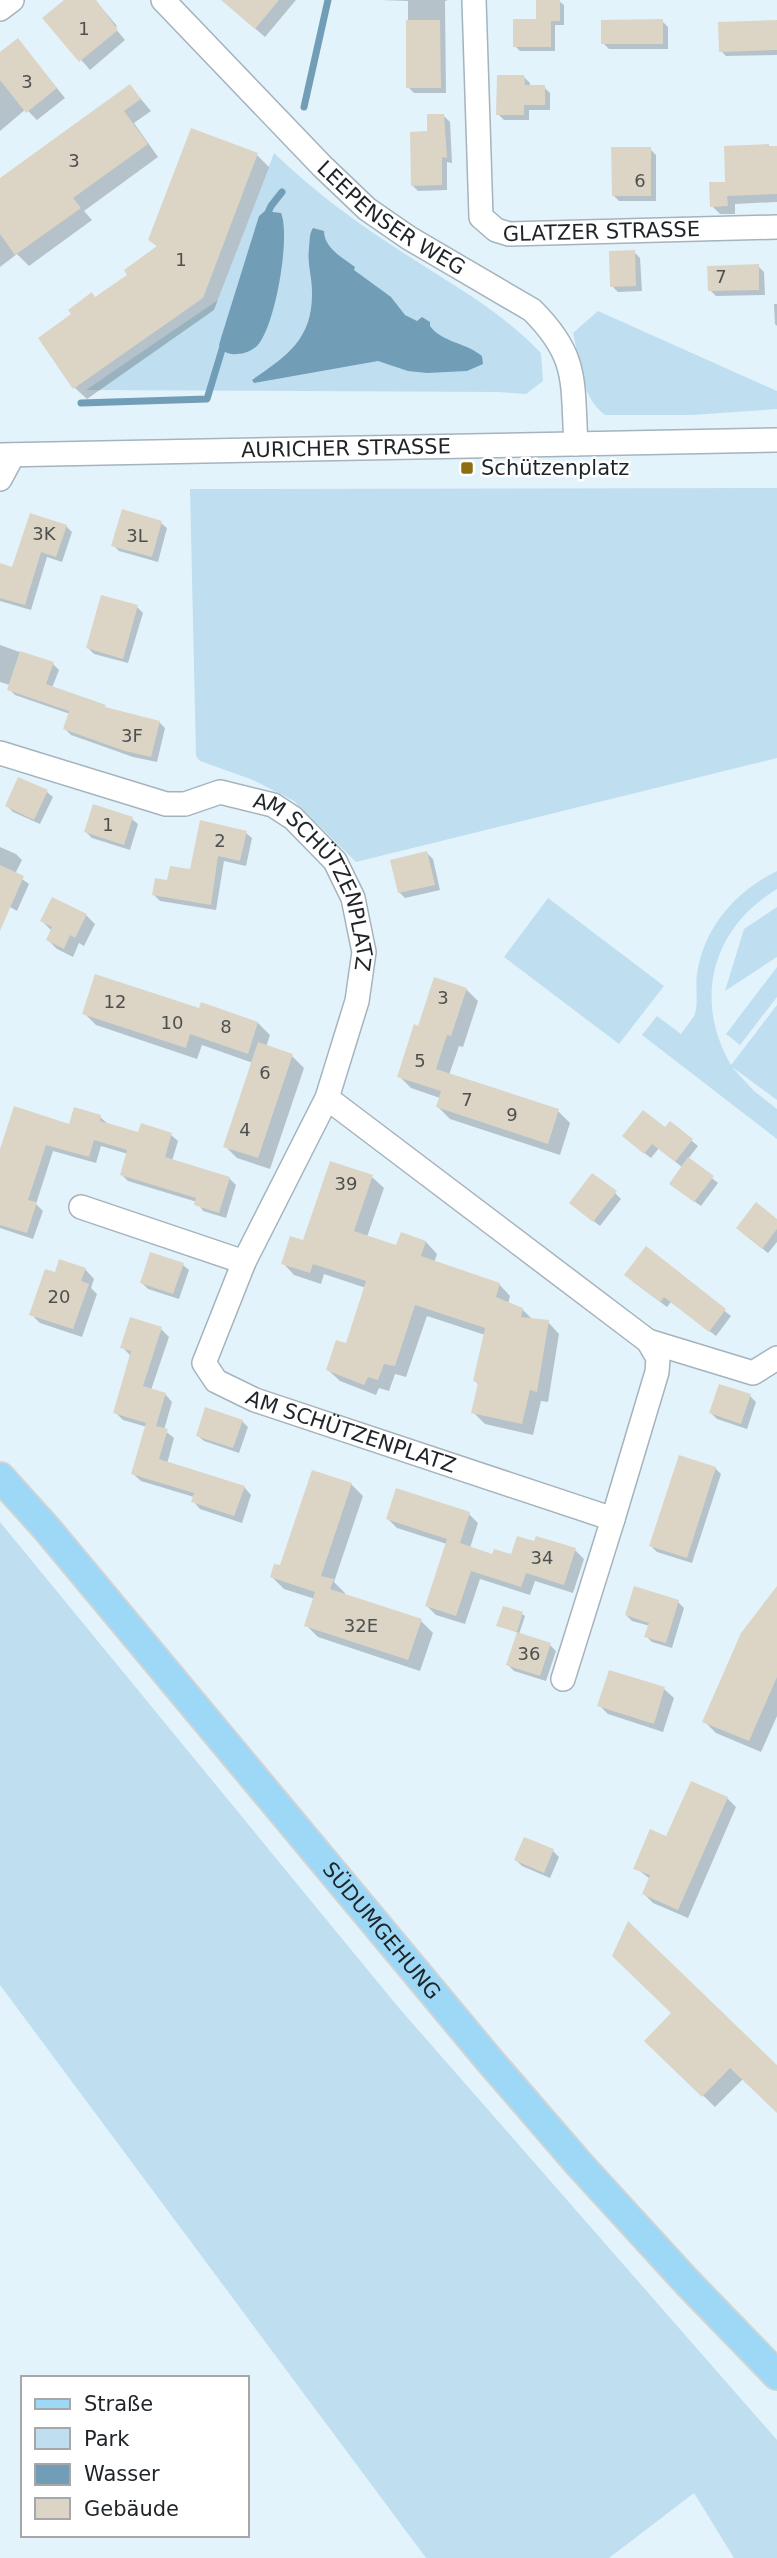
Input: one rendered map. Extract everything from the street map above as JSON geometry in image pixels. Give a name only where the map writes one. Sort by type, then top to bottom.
[{"type":"main road","name":"SÜDUMGEHUNG","points":[[0,1477],[47,1529],[421,1979],[579,2164],[777,2375]]},
{"type":"street","points":[[0,9],[12,0]]},
{"type":"street","name":"LEEPENSER WEG","points":[[163,0],[322,166],[368,209],[409,238],[532,310],[547,325],[561,344],[571,366],[576,443]]},
{"type":"street","name":"GLATZER STRASSE","points":[[474,0],[481,217],[496,230],[509,234],[777,227]]},
{"type":"street","name":"AURICHER STRASSE","points":[[6,455],[777,440]]},
{"type":"street","points":[[0,479],[6,455]]},
{"type":"street","name":"AM SCHÜTZENPLATZ","points":[[0,753],[166,804],[185,804],[220,792],[273,805],[293,818],[335,862],[354,898],[364,952],[358,1001],[327,1098],[244,1262],[204,1363],[216,1381],[255,1400],[613,1519]]},
{"type":"street","points":[[327,1098],[648,1341],[752,1373],[777,1358]]},
{"type":"street","points":[[81,1207],[244,1262]]},
{"type":"street","points":[[563,1679],[657,1372],[658,1358],[648,1341]]},
{"type":"green space","points":[[274,153],[355,220],[505,320],[541,353],[543,381],[526,394],[86,390],[218,300]]},
{"type":"green space","points":[[598,311],[777,391],[777,409],[692,415],[605,415],[590,398],[586,388],[573,333]]},
{"type":"green space","name":"Schützenplatz","points":[[777,488],[777,758],[356,862],[294,801],[253,780],[200,761],[196,756],[190,489]]},
{"type":"green space","points":[[777,871],[777,889],[755,905],[737,924],[724,945],[715,967],[712,991],[713,1016],[719,1040],[731,1065],[777,1005],[777,1100],[732,1067],[754,1091],[777,1109],[777,1139],[642,1035],[657,1016],[681,1034],[694,1016],[701,957],[715,926],[724,912],[748,889]]},
{"type":"green space","points":[[548,898],[664,986],[619,1044],[504,957]]},
{"type":"green space","points":[[777,907],[777,957],[725,991],[744,929]]},
{"type":"green space","points":[[777,967],[777,997],[740,1045],[726,1034]]},
{"type":"green space","points":[[0,1522],[399,2008],[777,2440],[777,2558],[734,2558],[694,2493],[609,2558],[426,2558],[0,1985]]},
{"type":"water","points":[[265,211],[281,213],[284,225],[283,260],[275,302],[264,336],[257,346],[245,353],[229,353],[219,345],[259,216]]},
{"type":"water","points":[[313,228],[324,231],[327,243],[355,267],[354,270],[391,297],[405,315],[417,321],[422,317],[430,322],[430,326],[441,336],[482,356],[483,364],[467,371],[427,373],[408,371],[378,361],[254,383],[252,380],[296,344],[308,322],[312,291],[310,235]]},
{"type":"building","points":[[64,0],[96,0],[118,30],[79,62],[42,18]]},
{"type":"building","points":[[221,0],[279,0],[255,29]]},
{"type":"building","points":[[536,0],[560,0],[560,21],[551,21],[551,47],[513,47],[513,19],[536,19]]},
{"type":"building","points":[[663,19],[663,44],[601,44],[601,20]]},
{"type":"building","points":[[406,20],[440,20],[441,88],[406,88]]},
{"type":"building","points":[[777,20],[777,50],[719,52],[718,22]]},
{"type":"building","points":[[18,38],[57,88],[26,113],[0,80],[0,52]]},
{"type":"building","points":[[497,75],[524,75],[525,85],[545,85],[545,105],[524,105],[524,115],[496,115]]},
{"type":"building","points":[[130,84],[141,99],[124,111],[148,144],[73,198],[81,208],[15,255],[0,234],[0,178]]},
{"type":"building","points":[[427,114],[444,114],[447,158],[442,157],[442,185],[411,186],[410,132],[427,131]]},
{"type":"building","points":[[191,128],[258,153],[203,298],[73,389],[38,338],[71,314],[68,310],[92,292],[95,297],[127,275],[124,270],[157,246],[148,240]]},
{"type":"building","points":[[724,146],[777,146],[777,194],[727,196],[728,206],[710,207],[709,182],[725,182]]},
{"type":"building","points":[[611,147],[651,147],[651,196],[612,196]]},
{"type":"building","points":[[635,250],[636,286],[610,287],[609,251]]},
{"type":"building","points":[[759,264],[759,290],[708,291],[707,266]]},
{"type":"building","points":[[122,509],[162,521],[152,557],[111,546]]},
{"type":"building","points":[[30,513],[67,525],[56,557],[41,552],[25,605],[0,598],[0,563],[12,567]]},
{"type":"building","points":[[101,595],[138,605],[123,659],[86,648]]},
{"type":"building","points":[[20,651],[54,662],[46,684],[106,705],[105,707],[160,721],[151,757],[125,751],[63,729],[69,711],[7,690]]},
{"type":"building","points":[[18,777],[48,790],[34,820],[5,806]]},
{"type":"building","points":[[93,804],[133,817],[124,845],[84,832]]},
{"type":"building","points":[[200,820],[247,831],[240,861],[218,856],[211,905],[152,895],[155,878],[167,880],[170,866],[190,869]]},
{"type":"building","points":[[427,851],[435,885],[398,893],[390,860]]},
{"type":"building","points":[[0,865],[24,876],[0,931]]},
{"type":"building","points":[[52,897],[87,914],[75,938],[70,935],[64,949],[46,940],[52,927],[40,921]]},
{"type":"building","points":[[95,974],[199,1008],[201,1002],[258,1022],[248,1054],[190,1034],[186,1048],[82,1014]]},
{"type":"building","points":[[434,977],[467,988],[451,1036],[447,1035],[436,1069],[559,1109],[548,1144],[436,1107],[441,1091],[397,1077],[414,1024],[418,1026]]},
{"type":"building","points":[[258,1042],[293,1054],[258,1158],[223,1147]]},
{"type":"building","points":[[14,1106],[69,1124],[74,1107],[101,1115],[100,1121],[138,1132],[141,1123],[172,1133],[165,1157],[230,1177],[219,1213],[194,1205],[196,1198],[120,1175],[127,1150],[94,1140],[89,1157],[46,1145],[28,1200],[37,1202],[27,1233],[0,1225],[0,1149]]},
{"type":"building","points":[[643,1110],[665,1127],[670,1121],[693,1139],[675,1162],[652,1144],[644,1154],[622,1136]]},
{"type":"building","points":[[688,1157],[714,1176],[694,1202],[669,1184]]},
{"type":"building","points":[[330,1161],[373,1175],[354,1231],[396,1245],[401,1232],[426,1241],[421,1256],[500,1283],[496,1297],[523,1308],[521,1317],[549,1320],[537,1392],[530,1390],[522,1424],[471,1413],[478,1383],[473,1381],[485,1328],[415,1305],[395,1366],[384,1364],[378,1380],[368,1377],[364,1385],[326,1370],[336,1340],[346,1343],[366,1281],[313,1264],[310,1273],[281,1264],[290,1236],[303,1240]]},
{"type":"building","points":[[592,1173],[617,1191],[593,1222],[569,1203]]},
{"type":"building","points":[[756,1202],[777,1219],[777,1229],[762,1249],[736,1228]]},
{"type":"building","points":[[646,1246],[726,1309],[709,1332],[664,1297],[660,1302],[624,1275]]},
{"type":"building","points":[[150,1252],[184,1263],[173,1294],[140,1283]]},
{"type":"building","points":[[59,1259],[86,1268],[81,1281],[89,1284],[73,1329],[29,1315],[45,1269],[55,1272]]},
{"type":"building","points":[[130,1317],[162,1327],[143,1386],[166,1393],[156,1426],[168,1429],[159,1459],[245,1486],[234,1516],[191,1502],[194,1493],[131,1474],[146,1423],[113,1413],[131,1351],[120,1348]]},
{"type":"building","points":[[719,1384],[751,1394],[741,1424],[709,1413]]},
{"type":"building","points":[[205,1407],[243,1420],[233,1448],[196,1436]]},
{"type":"building","points":[[679,1455],[716,1467],[687,1558],[649,1546]]},
{"type":"building","points":[[312,1470],[352,1483],[321,1576],[334,1579],[330,1589],[422,1619],[408,1660],[304,1626],[315,1592],[270,1577],[274,1564],[280,1565]]},
{"type":"building","points":[[396,1488],[470,1512],[460,1543],[492,1554],[494,1549],[511,1554],[517,1536],[534,1541],[536,1536],[576,1548],[564,1585],[526,1573],[521,1587],[471,1571],[456,1616],[425,1606],[447,1539],[386,1519]]},
{"type":"building","points":[[634,1586],[679,1600],[666,1643],[644,1637],[649,1623],[625,1615]]},
{"type":"building","points":[[777,1586],[777,1677],[749,1741],[702,1722],[741,1633]]},
{"type":"building","points":[[503,1606],[523,1612],[517,1632],[496,1626]]},
{"type":"building","points":[[517,1632],[551,1643],[540,1676],[506,1665]]},
{"type":"building","points":[[609,1670],[665,1687],[654,1724],[597,1706]]},
{"type":"building","points":[[691,1781],[728,1797],[678,1910],[642,1894],[650,1875],[633,1869],[650,1829],[666,1836]]},
{"type":"building","points":[[524,1837],[554,1849],[544,1873],[514,1860]]},
{"type":"building","points":[[628,1921],[777,2065],[777,2113],[730,2068],[702,2097],[644,2041],[671,2013],[612,1956]]},
{"type":"waterway","points":[[304,107],[328,0]]},
{"type":"waterway","points":[[265,219],[282,192]]},
{"type":"waterway","points":[[81,403],[207,399],[224,343]]},
{"type":"place","name":"Schützenplatz","points":[[467,468]]}]
